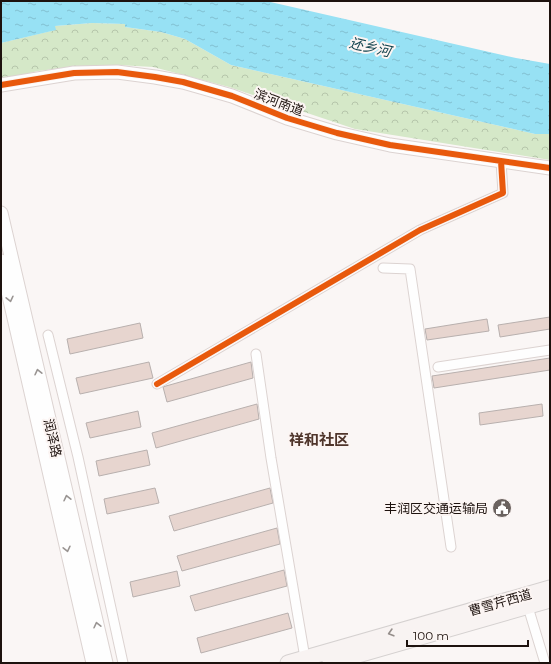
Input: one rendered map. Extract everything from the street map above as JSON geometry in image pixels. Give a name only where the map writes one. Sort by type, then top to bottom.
[{"type":"main road","name":"滨河南道","points":[[1,85],[74,74],[117,72],[155,77],[183,82],[232,96],[287,118],[337,133],[390,145],[550,168]]},
{"type":"main road","name":"润泽路","points":[[1,213],[106,663]]},
{"type":"main road","name":"润泽路","points":[[1,261],[93,663]]},
{"type":"main road","name":"曹雪芹西道","points":[[288,663],[550,588]]},
{"type":"main road","name":"曹雪芹西道","points":[[330,663],[550,600]]},
{"type":"street","points":[[158,384],[420,230],[503,193],[501,161]]},
{"type":"street","points":[[383,268],[410,269],[450,547]]},
{"type":"street","points":[[48,336],[79,464],[123,663]]},
{"type":"street","points":[[438,367],[550,350]]},
{"type":"street","points":[[256,354],[271,458],[306,658]]},
{"type":"street","points":[[528,607],[545,663]]},
{"type":"green space","points":[[92,23],[126,24],[125,27],[161,32],[185,39],[231,65],[535,134],[550,134],[550,160],[355,129],[229,87],[153,67],[118,65],[70,67],[38,71],[1,80],[1,43],[55,30],[55,26]]},
{"type":"water","name":"还乡河","points":[[1,1],[266,1],[516,58],[550,64],[550,134],[535,134],[231,65],[185,39],[161,32],[125,27],[125,24],[92,23],[55,26],[56,30],[1,43]]},
{"type":"building","points":[[550,317],[550,329],[500,337],[498,325]]},
{"type":"building","points":[[487,319],[489,331],[427,340],[425,329]]},
{"type":"building","points":[[140,323],[143,338],[70,354],[67,339]]},
{"type":"building","points":[[550,358],[550,370],[434,388],[432,376]]},
{"type":"building","points":[[149,362],[153,378],[80,394],[76,378]]},
{"type":"building","points":[[251,362],[253,378],[167,402],[163,387]]},
{"type":"building","points":[[257,404],[259,419],[156,448],[152,433]]},
{"type":"building","points":[[542,404],[543,416],[480,425],[479,413]]},
{"type":"building","points":[[138,411],[141,427],[90,438],[86,423]]},
{"type":"building","points":[[147,450],[150,465],[99,476],[96,461]]},
{"type":"building","points":[[155,488],[159,503],[107,514],[104,499]]},
{"type":"building","points":[[270,488],[273,503],[174,531],[169,516]]},
{"type":"building","points":[[277,528],[280,544],[182,571],[177,556]]},
{"type":"building","points":[[284,570],[287,586],[195,611],[190,596]]},
{"type":"building","points":[[177,571],[180,586],[133,597],[130,582]]},
{"type":"building","points":[[288,613],[292,628],[201,653],[197,638]]},
{"type":"cycle path","points":[[1,85],[74,73],[117,72],[155,77],[183,82],[232,96],[287,118],[337,133],[390,145],[550,168]]},
{"type":"cycle path","points":[[157,384],[420,230],[503,193],[501,161]]},
{"type":"place","name":"丰润区交通运输局","points":[[502,508]]},
{"type":"district","name":"祥和社区","points":[[319,439]]}]
